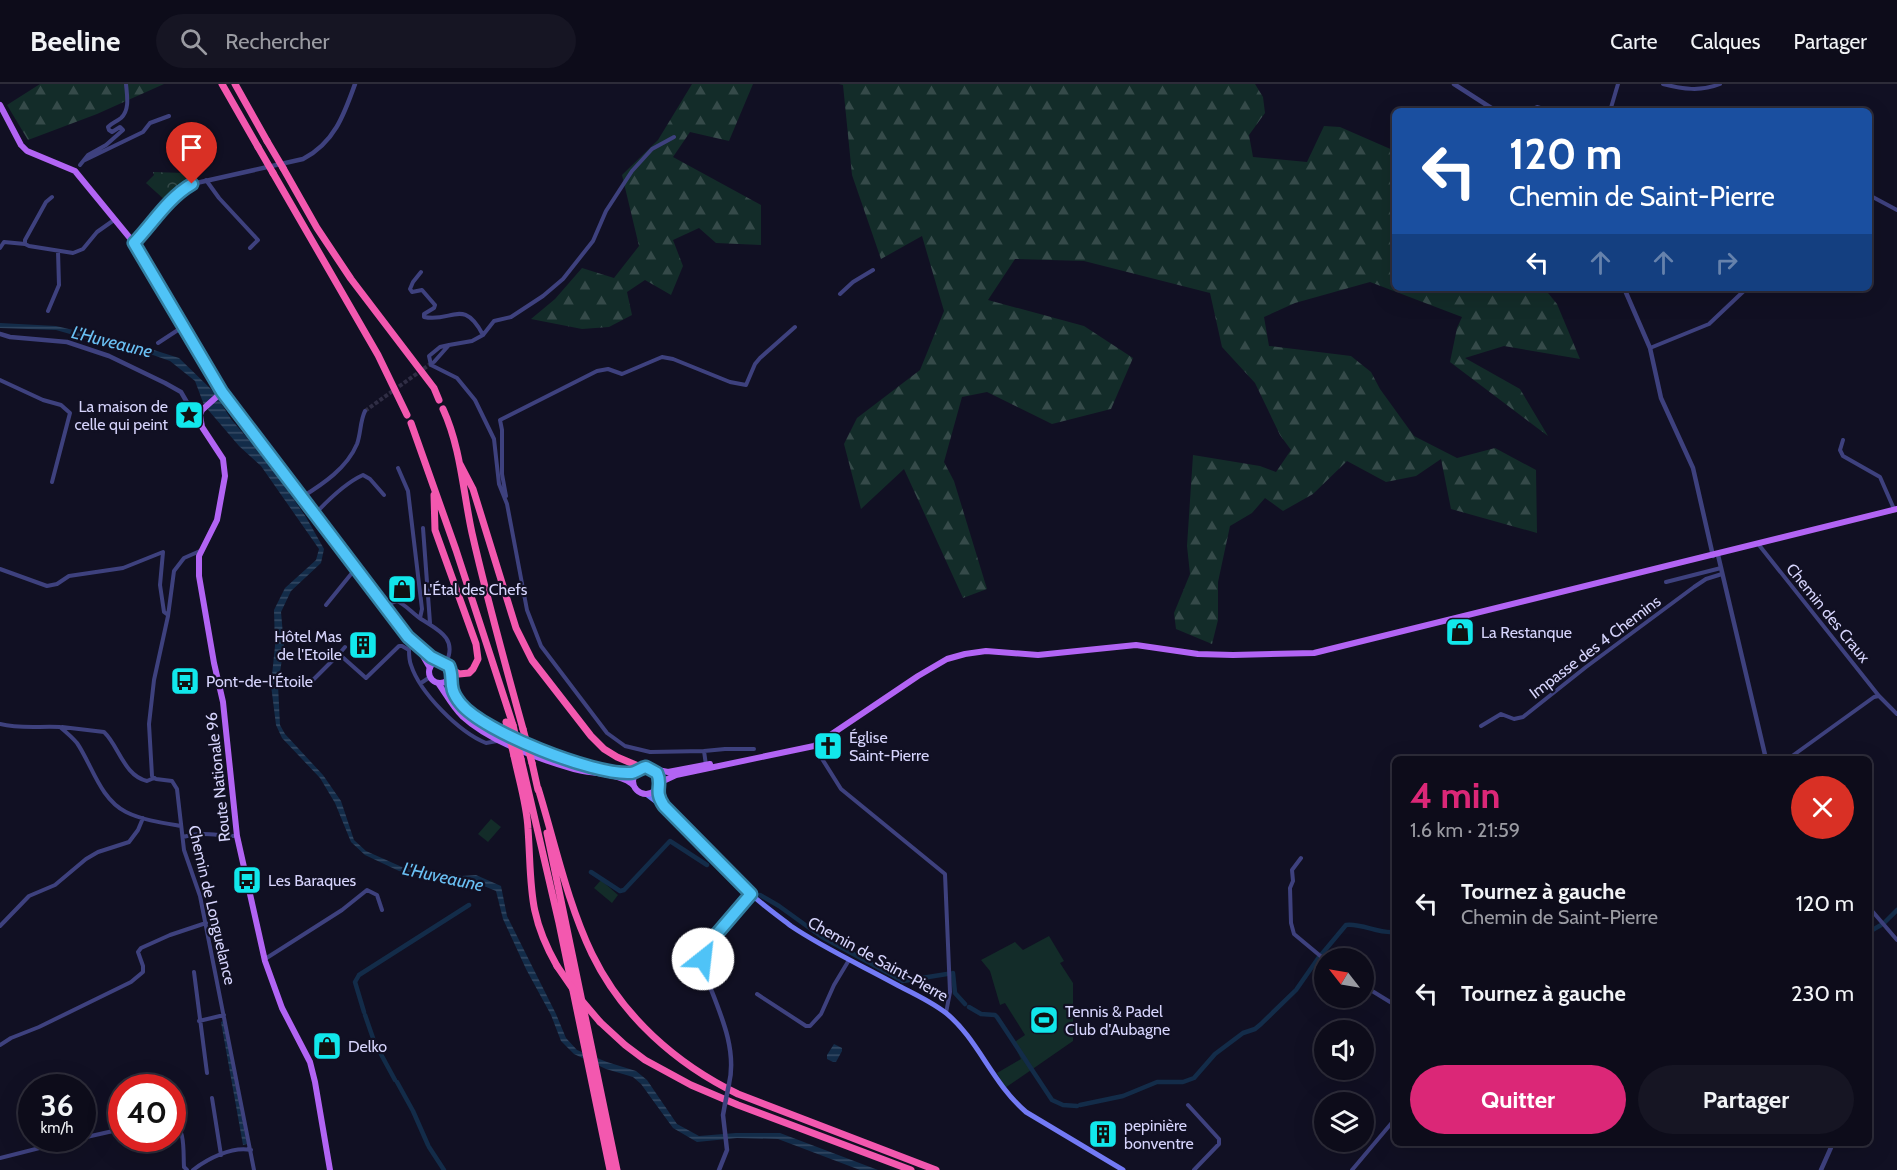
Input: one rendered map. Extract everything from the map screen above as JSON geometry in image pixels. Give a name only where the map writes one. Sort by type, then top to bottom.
[{"type":"highway","points":[[222,84],[378,355],[407,415]]},
{"type":"highway","points":[[235,84],[317,228],[351,279],[434,388],[439,400]]},
{"type":"highway","points":[[443,409],[448,419],[460,464],[483,581],[538,788],[587,1046]]},
{"type":"highway","points":[[411,423],[480,622],[509,724],[618,1170]]},
{"type":"highway","points":[[460,464],[472,489],[516,628],[532,660],[597,742],[618,758],[643,768]]},
{"type":"highway","points":[[434,489],[435,530],[478,653],[477,665],[469,673],[459,674],[449,669]]},
{"type":"highway","points":[[518,758],[528,827],[532,903],[543,940],[577,995],[600,1022],[645,1060],[691,1085],[912,1170]]},
{"type":"highway","points":[[538,788],[569,893],[592,954],[622,1002],[655,1039],[707,1078],[744,1097],[936,1170]]},
{"type":"highway","points":[[592,1067],[610,1170]]},
{"type":"main road","points":[[0,105],[21,145],[27,151],[75,172],[134,243],[184,326],[220,394],[418,648],[430,668],[430,677],[438,683],[462,715],[478,729],[499,740],[574,770],[623,778],[641,793],[655,791],[658,785],[657,773],[653,769]]},
{"type":"main road","points":[[201,412],[220,394]]},
{"type":"main road","name":"Route Nationale 96","points":[[201,412],[202,428],[223,459],[225,481],[217,520],[201,551],[198,563],[214,663],[223,702],[237,836],[264,959],[282,1008],[310,1062],[330,1170]]},
{"type":"main road","points":[[658,785],[675,775],[814,746],[918,676],[955,656],[986,651],[1038,655],[1136,645],[1198,654],[1233,656],[1314,653],[1896,510]]},
{"type":"main road","points":[[418,648],[449,669],[452,691],[461,704],[489,727],[583,765],[607,771],[635,773],[643,768],[668,772],[753,760]]},
{"type":"main road","points":[[430,668],[438,661]]},
{"type":"main road","points":[[438,683],[446,681],[449,669]]},
{"type":"main road","points":[[634,786],[635,773]]},
{"type":"main road","name":"Chemin de Saint-Pierre","points":[[658,785],[659,798],[672,815]]},
{"type":"main road","name":"Chemin de Saint-Pierre","points":[[646,794],[672,815],[751,894],[794,927],[945,1013],[959,1026],[1012,1100],[1043,1124],[1123,1170]]},
{"type":"street","points":[[75,172],[88,155],[106,145],[123,130],[120,127],[112,132],[108,127],[122,118],[125,113],[128,99],[126,84]]},
{"type":"street","points":[[134,243],[182,190],[192,184],[303,159],[315,153],[330,138],[339,124],[355,84]]},
{"type":"street","points":[[1454,84],[1491,108]]},
{"type":"street","points":[[1611,108],[1618,84]]},
{"type":"street","points":[[1663,84],[1682,89],[1705,90],[1720,84]]},
{"type":"street","points":[[80,165],[95,154],[143,132],[150,123],[169,116]]},
{"type":"street","points":[[507,504],[499,484],[494,439],[475,400],[457,378],[431,365],[429,356],[440,347],[472,341],[483,335],[494,321],[511,317],[543,296],[563,279],[593,241],[606,212],[632,171],[652,149],[674,137]]},
{"type":"street","points":[[213,178],[213,190]]},
{"type":"street","points":[[206,180],[258,240],[250,248]]},
{"type":"street","points":[[25,244],[46,202],[52,197]]},
{"type":"street","points":[[1872,197],[1897,210]]},
{"type":"street","points":[[0,248],[4,242],[73,253],[83,249],[97,232],[114,220]]},
{"type":"street","points":[[48,311],[58,285],[58,251]]},
{"type":"street","points":[[840,294],[853,282],[873,270]]},
{"type":"street","points":[[421,272],[410,290],[422,290],[435,304],[434,308],[424,314],[424,317],[465,314],[472,319],[483,335]]},
{"type":"street","points":[[1624,291],[1650,348],[1661,398],[1693,468],[1715,555],[1721,568],[1765,756]]},
{"type":"street","points":[[1650,348],[1709,324],[1744,291]]},
{"type":"street","points":[[158,343],[184,326]]},
{"type":"street","points":[[754,749],[725,748],[704,751],[650,752],[625,746],[607,733],[541,646],[527,610],[502,474],[500,420],[597,370],[608,369],[621,374],[662,357],[673,359],[730,382],[746,385],[755,363],[795,327]]},
{"type":"street","points":[[0,334],[67,342],[110,356],[181,392],[192,411],[201,412]]},
{"type":"street","points":[[434,362],[449,345]]},
{"type":"street","points":[[0,380],[43,400],[61,405],[70,413],[52,482]]},
{"type":"street","points":[[302,497],[324,483],[348,458],[356,446],[365,411]]},
{"type":"street","points":[[1843,440],[1840,450],[1843,456],[1880,477],[1896,510]]},
{"type":"street","points":[[398,468],[408,490],[422,609],[420,618]]},
{"type":"street","points":[[315,514],[337,493],[363,475],[370,479],[384,495]]},
{"type":"street","points":[[423,528],[430,624]]},
{"type":"street","name":"Chemin des Craux","points":[[1759,545],[1879,696],[1897,714]]},
{"type":"street","points":[[0,724],[11,727],[60,727],[104,732],[126,765],[139,778],[147,781],[154,778],[152,776],[149,724],[154,680],[168,615],[174,571],[186,556],[201,551]]},
{"type":"street","points":[[0,568],[8,573],[47,586],[57,584],[69,576],[123,568],[163,552],[160,585],[164,612],[168,615]]},
{"type":"street","points":[[326,605],[356,568]]},
{"type":"street","points":[[1666,582],[1721,568]]},
{"type":"street","name":"Impasse des 4 Chemins","points":[[1481,726],[1501,714],[1514,719],[1523,717],[1694,587],[1706,579],[1722,574]]},
{"type":"street","points":[[385,608],[393,601],[402,603],[448,640],[449,669]]},
{"type":"street","points":[[339,654],[366,678],[399,646],[402,646],[408,651],[411,667],[433,702],[464,731],[486,743],[499,740]]},
{"type":"street","points":[[309,684],[345,647]]},
{"type":"street","points":[[421,683],[430,677]]},
{"type":"street","points":[[1792,756],[1874,697],[1879,696]]},
{"type":"street","points":[[60,727],[77,744],[95,777],[112,801],[125,811],[143,818],[181,826]]},
{"type":"street","points":[[814,746],[841,789],[945,874],[950,992],[945,1013]]},
{"type":"street","points":[[704,751],[706,765]]},
{"type":"street","name":"Chemin de Longuelance","points":[[154,778],[172,781],[176,785],[184,850],[200,896],[206,923],[254,1170]]},
{"type":"street","points":[[0,926],[29,896],[55,885],[74,868],[98,852],[129,842],[143,818]]},
{"type":"street","points":[[183,837],[206,832],[217,836],[237,836]]},
{"type":"street","points":[[1301,858],[1292,870],[1291,923],[1294,934],[1314,951]]},
{"type":"street","points":[[264,959],[342,910],[367,890],[377,895],[382,910]]},
{"type":"street","points":[[719,1170],[727,1150],[723,1115],[732,1066],[731,1051],[704,971],[703,959],[709,943],[751,894]]},
{"type":"street","points":[[1872,912],[1897,940]]},
{"type":"street","points":[[0,1045],[139,978],[143,972],[138,952],[141,948],[206,923]]},
{"type":"street","points":[[757,994],[806,1026],[810,1026],[821,1014],[834,985],[850,959]]},
{"type":"street","points":[[194,972],[207,1073]]},
{"type":"street","points":[[1374,992],[1392,1003]]},
{"type":"street","points":[[199,1021],[224,1015]]},
{"type":"street","points":[[212,1098],[221,1155]]},
{"type":"street","points":[[1188,1105],[1219,1139],[1219,1144],[1194,1170]]},
{"type":"street","points":[[1352,1170],[1392,1123]]},
{"type":"street","points":[[1821,1170],[1832,1146]]},
{"type":"street","points":[[193,1170],[205,1161],[241,1148],[251,1150]]},
{"type":"street","points":[[0,1158],[24,1152]]},
{"type":"street","points":[[183,1152],[184,1167],[187,1170]]},
{"type":"green space","points":[[40,84],[164,84],[97,114],[28,140],[7,105]]},
{"type":"green space","points":[[692,84],[753,84],[729,141],[690,132],[673,157],[761,205],[761,245],[716,243],[699,228],[673,240],[683,266],[671,295],[645,280],[627,292],[632,315],[609,327],[582,329],[531,319],[555,299],[582,268],[614,278],[639,246],[622,175],[658,140]]},
{"type":"green space","points":[[839,84],[1255,84],[1263,97],[1265,113],[1249,135],[1253,157],[1307,162],[1324,126],[1340,127],[1392,150],[1392,290],[1370,282],[1295,303],[1264,317],[1269,346],[1351,356],[1371,372],[1380,389],[1414,436],[1457,458],[1495,448],[1536,470],[1537,533],[1451,509],[1441,459],[1416,476],[1386,482],[1347,461],[1313,494],[1283,511],[1265,498],[1252,513],[1230,526],[1218,582],[1218,620],[1212,644],[1176,629],[1174,613],[1190,574],[1187,546],[1193,455],[1260,466],[1276,472],[1291,450],[1280,435],[1255,383],[1222,347],[1210,293],[1084,261],[1015,259],[988,300],[1084,326],[1133,358],[1111,409],[1052,424],[987,392],[962,397],[944,462],[954,481],[987,589],[963,598],[904,469],[861,509],[844,444],[857,418],[920,370],[944,311],[922,236],[881,259],[852,175],[843,85]]},
{"type":"green space","points":[[153,172],[189,175],[166,201],[146,183],[154,175]]},
{"type":"green space","points":[[1394,291],[1546,291],[1557,304],[1580,359],[1504,346],[1465,358],[1520,389],[1548,436],[1450,362],[1457,328],[1462,317]]},
{"type":"green space","points":[[491,819],[501,827],[488,842],[478,834]]},
{"type":"green space","points":[[601,880],[618,895],[612,903],[594,888]]},
{"type":"green space","name":"Tennis & Padel Club d'Aubagne","points":[[1049,936],[1064,961],[1060,963],[1073,983],[1073,1041],[1005,1088],[997,1073],[1021,1059],[1013,1043],[1025,1035],[1005,1003],[1000,1005],[990,971],[981,960],[1015,942],[1023,950]]},
{"type":"water","name":"L'Huveaune","points":[[0,323],[56,326],[138,345],[179,358],[214,392],[231,419],[267,461],[306,517],[324,549],[321,563],[291,591],[281,612],[284,646],[278,685],[280,725],[285,734],[323,775],[341,801],[354,840],[366,851],[402,867],[462,876],[476,875],[501,886],[507,916],[566,1038],[577,1050],[636,1071],[647,1080],[677,1124],[699,1136],[780,1133],[878,1170],[860,1170],[778,1139],[737,1138],[697,1142],[673,1128],[641,1084],[633,1077],[606,1069],[574,1054],[561,1041],[551,1015],[503,919],[496,891],[474,882],[461,883],[399,871],[365,855],[351,842],[335,803],[320,778],[282,738],[276,725],[271,685],[275,646],[274,610],[285,588],[316,560],[319,549],[261,466],[239,446],[204,405],[195,381],[170,361],[136,349],[56,330],[0,328]]},
{"type":"water","points":[[223,1021],[247,1144],[243,1145],[221,1022]]},
{"type":"water","points":[[834,1044],[842,1048],[836,1062],[827,1059]]},
{"type":"waterway","points":[[591,872],[620,891],[624,890],[670,841],[707,865]]},
{"type":"waterway","points":[[760,895],[822,937],[903,981],[947,974]]},
{"type":"waterway","points":[[364,1012],[355,982],[359,975],[469,905]]},
{"type":"waterway","points":[[1884,923],[1897,910]]},
{"type":"waterway","points":[[1327,948],[1346,925],[1392,932]]},
{"type":"waterway","points":[[1872,930],[1881,925]]},
{"type":"waterway","points":[[1080,1105],[1123,1096],[1157,1082],[1183,1082],[1194,1078],[1215,1054],[1243,1033],[1261,1024],[1296,990],[1314,964]]},
{"type":"waterway","points":[[953,973],[955,993],[965,1004]]},
{"type":"waterway","points":[[969,1007],[981,1014],[997,1017],[1052,1100],[1063,1105],[1077,1106]]},
{"type":"waterway","points":[[365,1015],[374,1041]]},
{"type":"waterway","points":[[376,1045],[395,1080]]},
{"type":"waterway","points":[[397,1082],[428,1145]]},
{"type":"waterway","points":[[429,1147],[444,1170]]},
{"type":"tunnel","points":[[365,411],[433,362]]},
{"type":"place","name":"La maison de celle qui peint","points":[[189,415]]},
{"type":"place","name":"L'Étal des Chefs","points":[[402,589]]},
{"type":"place","name":"La Restanque","points":[[1460,632]]},
{"type":"place","name":"Hôtel Mas de l'Etoile","points":[[363,645]]},
{"type":"place","name":"Pont-de-l'Étoile","points":[[185,681]]},
{"type":"place","name":"Église Saint-Pierre","points":[[828,746]]},
{"type":"place","name":"Les Baraques","points":[[247,880]]},
{"type":"place","name":"Tennis & Padel Club d'Aubagne","points":[[1044,1020]]},
{"type":"place","name":"Delko","points":[[327,1046]]},
{"type":"place","name":"pepinière bonventre","points":[[1103,1134]]},
{"type":"route","points":[[192,184],[171,201],[134,243],[222,392],[408,637],[418,648],[449,666],[452,691],[466,710],[489,727],[583,765],[630,774],[646,767],[657,773],[659,783],[657,794],[664,806],[751,894],[709,943],[703,959]]}]
